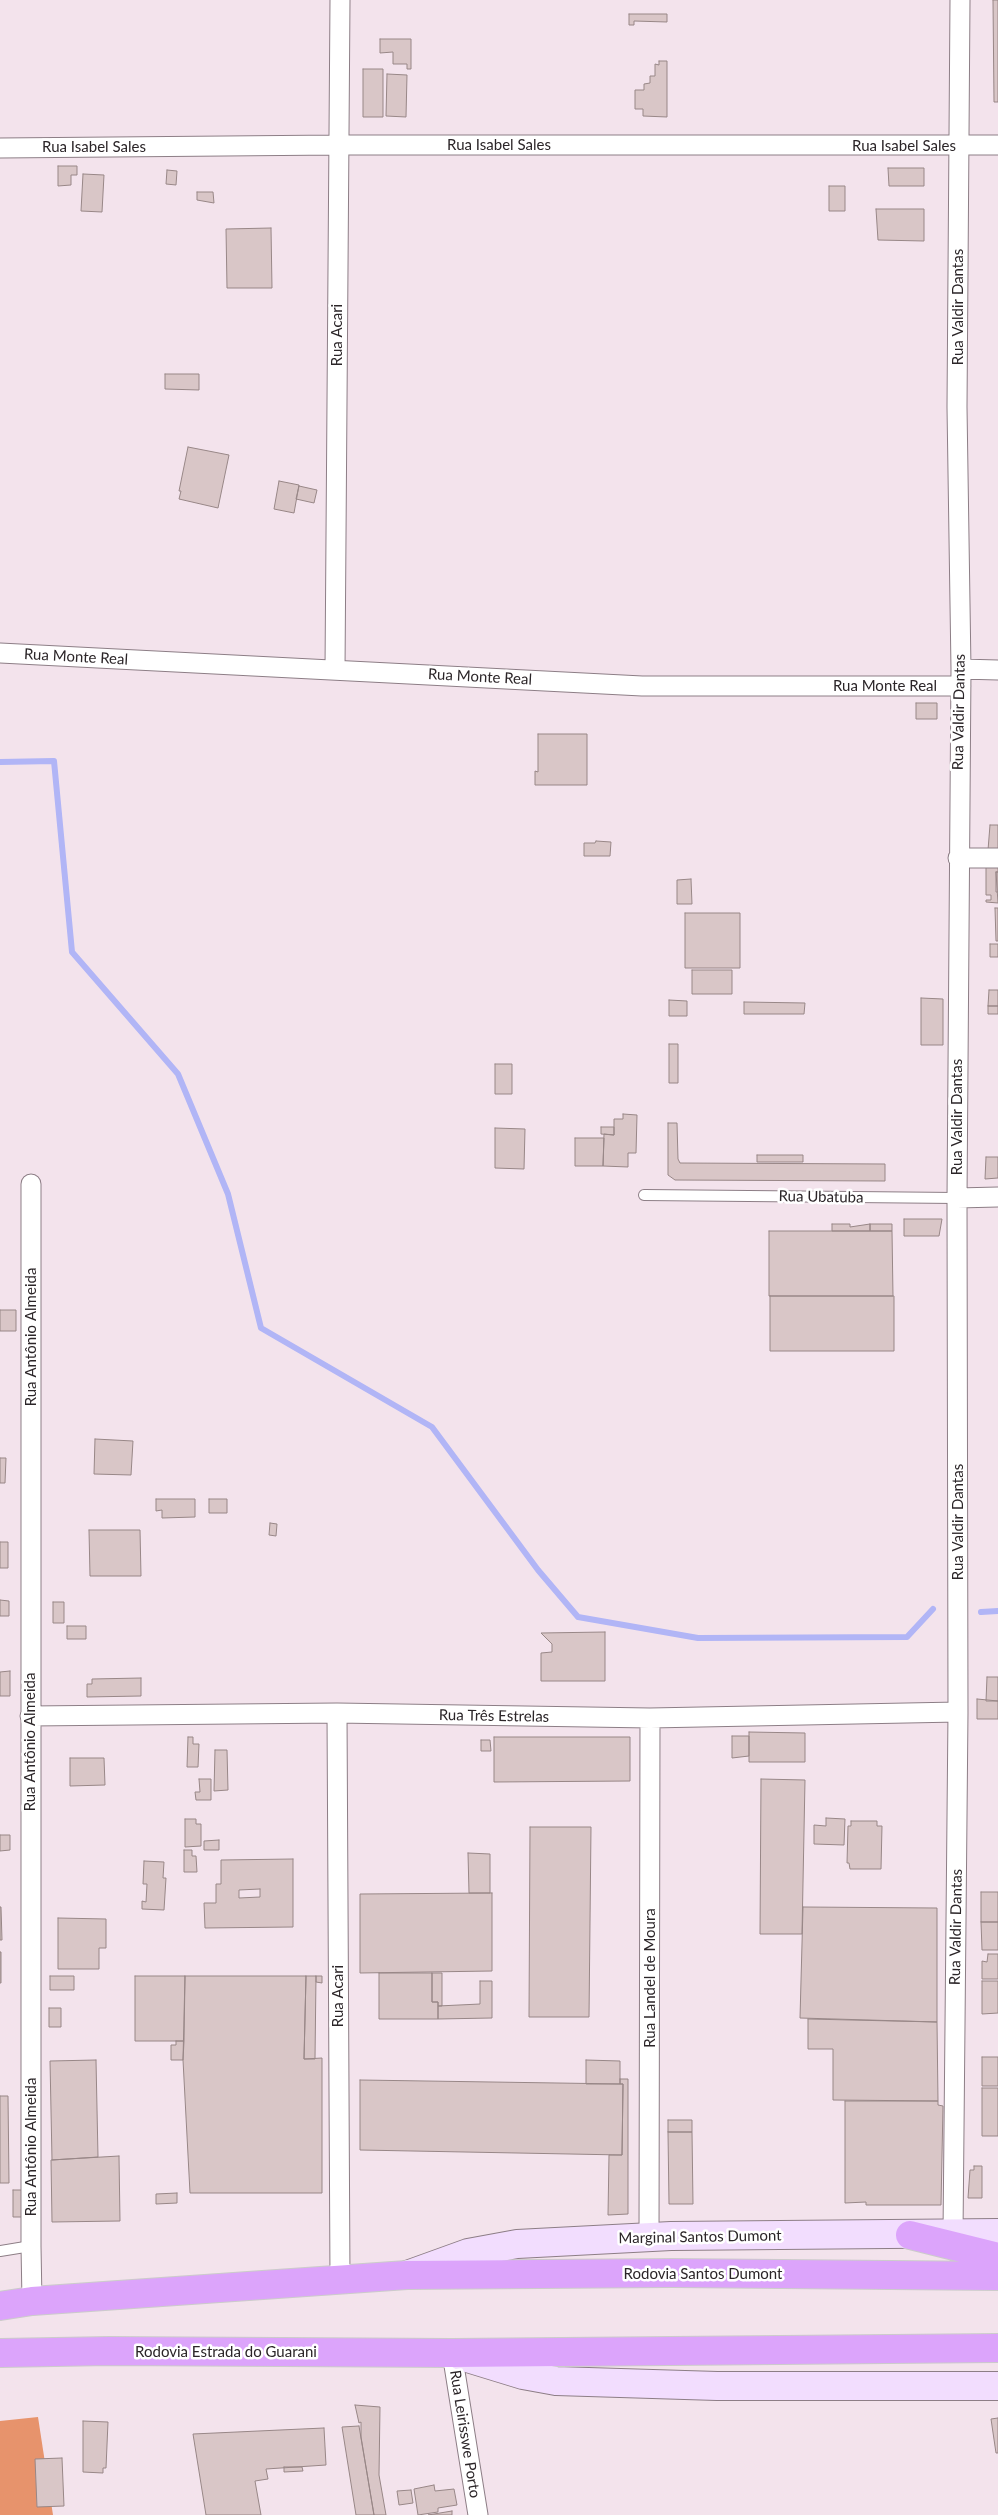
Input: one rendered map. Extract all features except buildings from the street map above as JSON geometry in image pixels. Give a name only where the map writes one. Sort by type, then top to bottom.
[{"type":"highway","points":[[910,2235],[998,2256]]},
{"type":"highway","name":"Rodovia Santos Dumont","points":[[407,2275],[682,2273],[998,2276]]},
{"type":"highway","points":[[0,2306],[32,2301],[407,2275]]},
{"type":"highway","points":[[452,2353],[998,2348]]},
{"type":"highway","name":"Rodovia Estrada do Guarani","points":[[0,2353],[109,2351],[452,2353]]},
{"type":"main road","name":"Marginal Santos Dumont","points":[[407,2275],[443,2260],[494,2247],[649,2237],[998,2234]]},
{"type":"main road","points":[[452,2353],[523,2374],[556,2381],[717,2386],[998,2386]]},
{"type":"street","name":"Rua Acari","points":[[336,669],[337,145],[340,0]]},
{"type":"street","name":"Rua Valdir Dantas","points":[[953,2233],[958,1712],[957,1198],[958,858],[961,677],[957,407],[960,0]]},
{"type":"street","name":"Rua Isabel Sales","points":[[0,148],[337,145],[998,145]]},
{"type":"street","name":"Rua Monte Real","points":[[0,653],[642,686],[961,677],[998,670]]},
{"type":"street","points":[[958,858],[998,858]]},
{"type":"street","name":"Rua Antônio Almeida","points":[[31,1184],[32,2301]]},
{"type":"street","name":"Rua Ubatuba","points":[[957,1198],[998,1198]]},
{"type":"street","name":"Rua Três Estrelas","points":[[30,1716],[337,1714],[650,1718],[958,1712]]},
{"type":"street","name":"Rua Acari","points":[[337,1714],[340,2279]]},
{"type":"street","name":"Rua Landel de Moura","points":[[649,2237],[650,1718]]},
{"type":"street","name":"Rua Leirisswe Porto","points":[[452,2353],[478,2515]]},
{"type":"lane","name":"Rua Ubatuba","points":[[644,1196],[957,1198]]},
{"type":"lane","points":[[0,2251],[31,2246]]},
{"type":"shaded area","points":[[38,2417],[53,2515],[0,2515],[0,2421]]},
{"type":"waterway","points":[[0,762],[54,761],[72,952],[178,1074],[228,1194],[261,1328],[432,1427],[538,1570],[578,1617],[698,1638],[907,1637],[933,1609]]},
{"type":"waterway","points":[[981,1612],[998,1611]]}]
